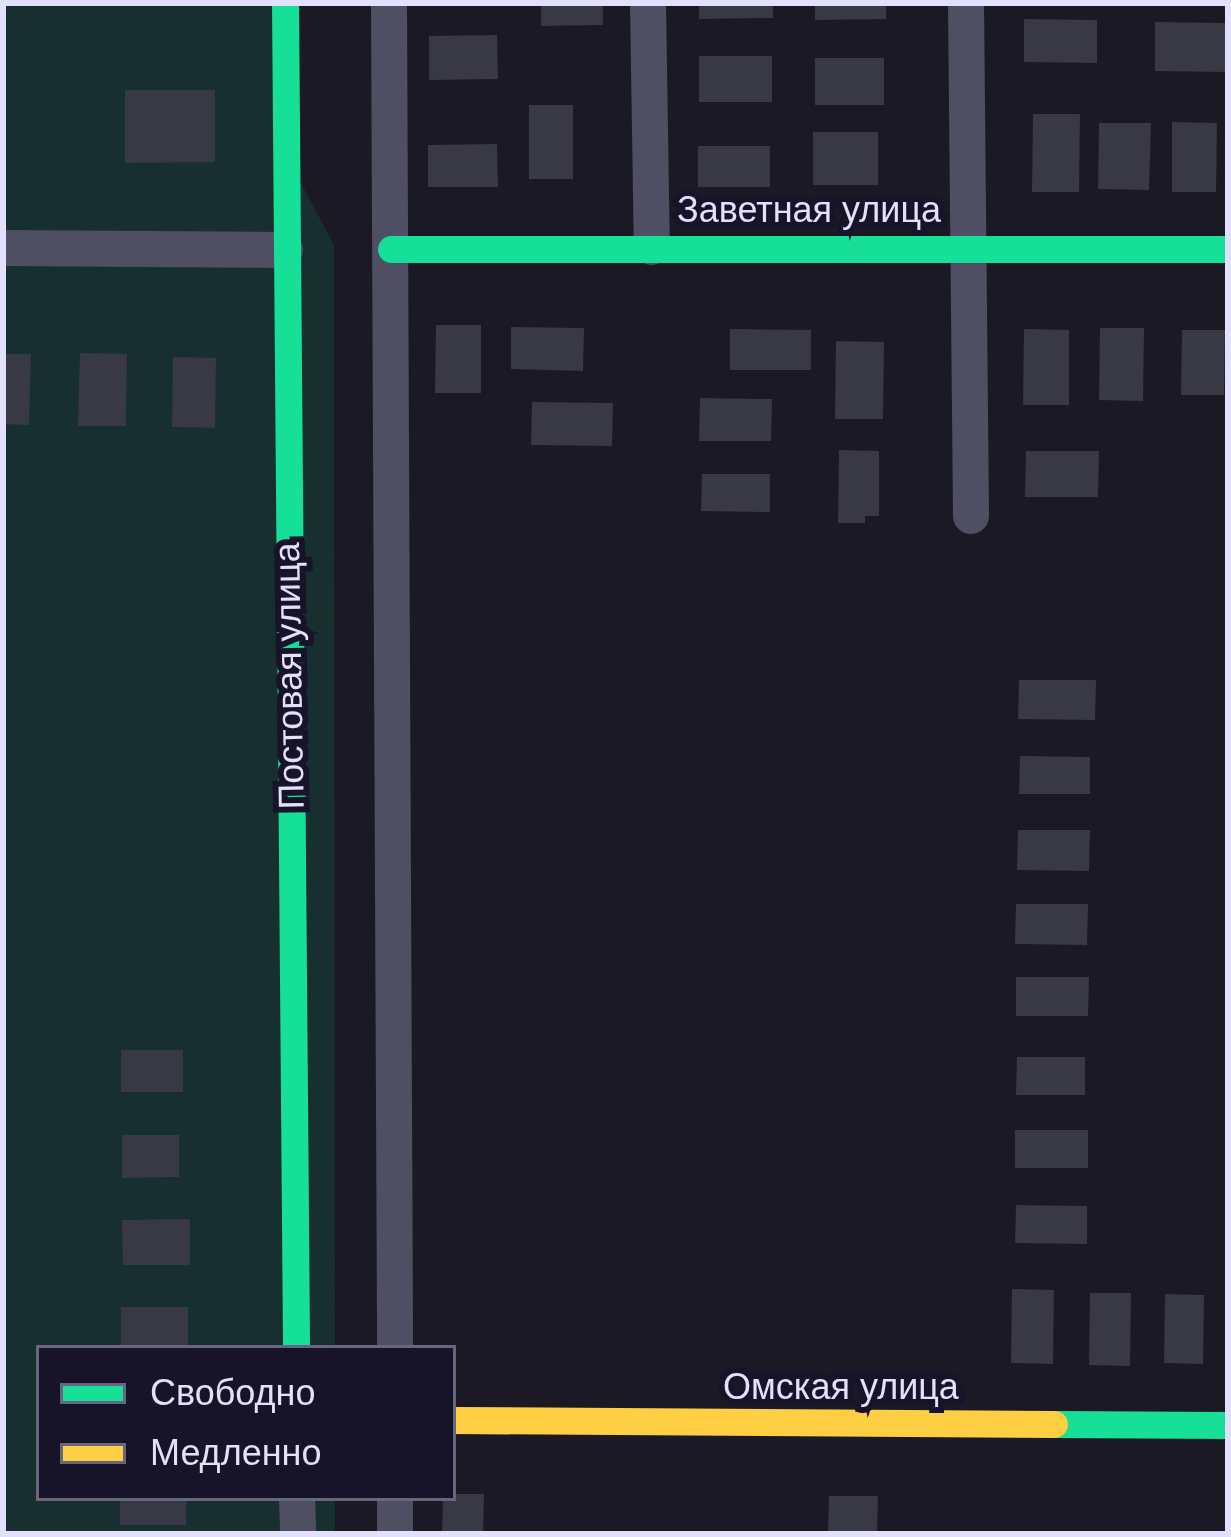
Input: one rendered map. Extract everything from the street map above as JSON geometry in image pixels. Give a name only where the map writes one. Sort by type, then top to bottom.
[{"type":"street","name":"Постовая улица","points":[[285,3],[296,1345]]},
{"type":"street","points":[[389,3],[394,1345]]},
{"type":"street","points":[[648,3],[652,247]]},
{"type":"street","points":[[966,3],[970,516]]},
{"type":"street","name":"Заветная улица","points":[[391,249],[967,246],[1228,250]]},
{"type":"street","points":[[3,248],[285,250]]},
{"type":"street","name":"Омская улица","points":[[456,1420],[1228,1425]]},
{"type":"street","points":[[297,1501],[298,1534]]},
{"type":"street","points":[[394,1501],[394,1534]]},
{"type":"green space","points":[[3,3],[275,3],[276,136],[334,245],[335,1345],[36,1345],[36,1501],[335,1501],[335,1534],[3,1534]]},
{"type":"building","points":[[541,3],[603,3],[603,25],[541,26]]},
{"type":"building","points":[[699,3],[773,3],[773,18],[699,19]]},
{"type":"building","points":[[815,3],[886,3],[886,19],[815,20]]},
{"type":"building","points":[[1024,19],[1097,20],[1097,63],[1024,62]]},
{"type":"building","points":[[1155,22],[1228,23],[1228,72],[1155,71]]},
{"type":"building","points":[[497,35],[498,79],[429,80],[429,36]]},
{"type":"building","points":[[699,56],[772,56],[772,102],[699,102]]},
{"type":"building","points":[[815,58],[884,58],[884,105],[815,105]]},
{"type":"building","points":[[125,90],[215,90],[215,162],[125,163]]},
{"type":"building","points":[[529,105],[573,105],[573,179],[529,179]]},
{"type":"building","points":[[1033,114],[1080,114],[1079,192],[1032,192]]},
{"type":"building","points":[[1172,122],[1217,123],[1216,192],[1172,192]]},
{"type":"building","points":[[1099,123],[1151,123],[1149,190],[1098,189]]},
{"type":"building","points":[[813,132],[878,132],[878,185],[813,185]]},
{"type":"building","points":[[497,144],[498,187],[428,187],[428,145]]},
{"type":"building","points":[[698,146],[770,146],[770,187],[698,187]]},
{"type":"building","points":[[436,325],[481,325],[481,393],[435,393]]},
{"type":"building","points":[[511,327],[584,328],[583,371],[511,369]]},
{"type":"building","points":[[1100,328],[1144,328],[1143,401],[1099,400]]},
{"type":"building","points":[[730,329],[811,330],[811,370],[730,370]]},
{"type":"building","points":[[1024,329],[1069,330],[1069,405],[1023,405]]},
{"type":"building","points":[[1182,330],[1225,330],[1224,395],[1181,395]]},
{"type":"building","points":[[836,341],[884,342],[883,419],[835,419]]},
{"type":"building","points":[[80,353],[127,354],[126,426],[78,426]]},
{"type":"building","points":[[3,354],[31,354],[29,425],[3,424]]},
{"type":"building","points":[[173,357],[216,358],[215,428],[172,427]]},
{"type":"building","points":[[700,398],[772,399],[771,441],[699,441]]},
{"type":"building","points":[[532,402],[613,403],[612,446],[531,445]]},
{"type":"building","points":[[839,450],[879,451],[879,516],[865,516],[865,523],[838,523]]},
{"type":"building","points":[[1026,451],[1099,451],[1098,497],[1025,497]]},
{"type":"building","points":[[702,474],[770,474],[770,512],[701,511]]},
{"type":"building","points":[[1019,680],[1096,680],[1095,720],[1018,719]]},
{"type":"building","points":[[1020,756],[1090,757],[1090,794],[1019,794]]},
{"type":"building","points":[[1018,830],[1090,830],[1089,871],[1017,870]]},
{"type":"building","points":[[1016,904],[1088,904],[1087,945],[1015,944]]},
{"type":"building","points":[[1016,977],[1089,977],[1088,1016],[1016,1016]]},
{"type":"building","points":[[121,1050],[183,1050],[183,1092],[121,1092]]},
{"type":"building","points":[[1017,1057],[1085,1057],[1085,1095],[1016,1095]]},
{"type":"building","points":[[1015,1130],[1088,1130],[1088,1168],[1015,1168]]},
{"type":"building","points":[[122,1135],[179,1135],[179,1177],[122,1178]]},
{"type":"building","points":[[1016,1205],[1087,1206],[1087,1244],[1015,1243]]},
{"type":"building","points":[[190,1219],[190,1265],[123,1265],[122,1220]]},
{"type":"building","points":[[1012,1289],[1054,1290],[1053,1364],[1011,1363]]},
{"type":"building","points":[[1090,1293],[1131,1293],[1130,1366],[1089,1365]]},
{"type":"building","points":[[1165,1294],[1204,1295],[1203,1364],[1164,1363]]},
{"type":"building","points":[[121,1307],[188,1307],[188,1345],[121,1345]]},
{"type":"building","points":[[456,1494],[484,1494],[483,1534],[442,1534],[443,1501],[456,1501]]},
{"type":"building","points":[[829,1496],[878,1496],[877,1534],[828,1534]]},
{"type":"building","points":[[120,1501],[186,1501],[186,1525],[120,1525]]},
{"type":"traffic: fast","points":[[285,3],[296,1345]]},
{"type":"traffic: fast","points":[[391,249],[1228,249]]},
{"type":"traffic: fast","points":[[1054,1424],[1228,1425]]},
{"type":"traffic: slow","points":[[456,1420],[1054,1424]]}]
